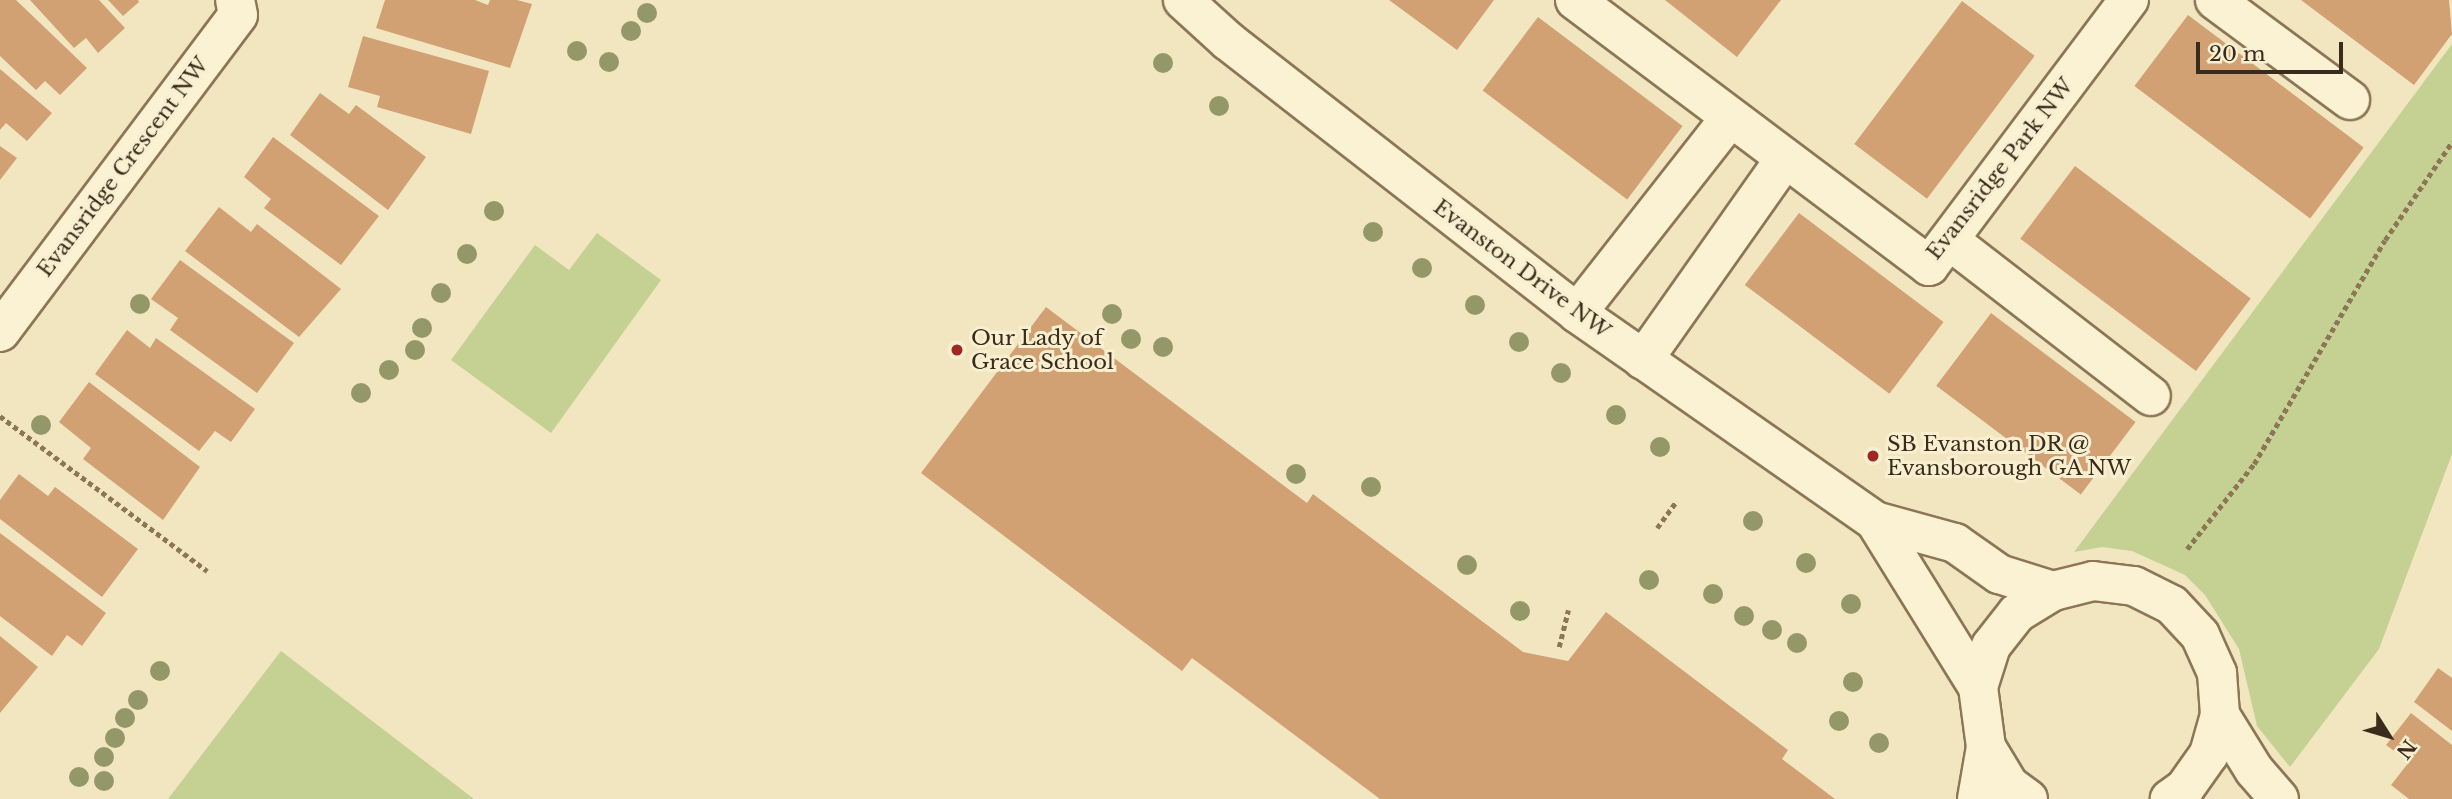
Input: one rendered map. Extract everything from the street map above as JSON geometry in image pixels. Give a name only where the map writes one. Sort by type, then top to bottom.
[{"type":"street","name":"Evansridge Crescent NW","points":[[0,332],[238,15],[236,0]]},
{"type":"street","name":"Evanston Drive NW","points":[[1183,0],[1228,41],[1577,313],[1875,521],[1955,543],[1999,574],[2053,591]]},
{"type":"street","name":"Evansridge Park NW","points":[[1591,4],[1729,119],[1929,266],[2129,0]]},
{"type":"street","points":[[2215,0],[2350,100]]},
{"type":"street","points":[[1577,313],[1729,119]]},
{"type":"street","points":[[1643,360],[1784,160]]},
{"type":"street","points":[[1949,240],[2151,396]]},
{"type":"street","name":"Evanston Drive NW","points":[[1875,521],[1979,687]]},
{"type":"street","points":[[1977,799],[1986,747],[1979,687],[1991,646],[2017,613],[2053,591],[2093,581],[2134,586],[2172,605],[2200,635],[2217,673],[2220,715],[2209,754],[2170,799]]},
{"type":"street","points":[[2220,715],[2254,771],[2279,799]]},
{"type":"street","points":[[1986,747],[2009,785],[2028,799]]},
{"type":"path","points":[[2187,549],[2255,464],[2385,240],[2452,142]]},
{"type":"path","points":[[0,416],[207,570]]},
{"type":"path","points":[[1657,528],[1675,503]]},
{"type":"path","points":[[1559,648],[1567,610]]},
{"type":"green space","points":[[2452,44],[2452,454],[2379,649],[2290,767],[2257,726],[2239,649],[2205,595],[2185,575],[2132,551],[2102,547],[2074,552]]},
{"type":"green space","points":[[597,233],[661,280],[551,433],[451,360],[535,245],[569,270]]},
{"type":"green space","points":[[281,651],[474,799],[168,799]]},
{"type":"building","points":[[0,0],[16,0],[87,68],[60,95],[45,81],[36,90],[0,56]]},
{"type":"building","points":[[30,0],[99,0],[125,28],[98,53],[86,38],[74,48]]},
{"type":"building","points":[[108,0],[138,0],[139,2],[123,16]]},
{"type":"building","points":[[385,0],[475,0],[488,5],[490,0],[517,0],[532,4],[510,68],[376,28]]},
{"type":"building","points":[[1389,0],[1494,0],[1457,50]]},
{"type":"building","points":[[1665,0],[1781,0],[1737,57]]},
{"type":"building","points":[[2301,0],[2449,0],[2452,34],[2414,85]]},
{"type":"building","points":[[1962,1],[2035,56],[1927,199],[1854,144]]},
{"type":"building","points":[[2188,15],[2364,147],[2310,218],[2134,86]]},
{"type":"building","points":[[1538,17],[1683,126],[1627,199],[1483,90]]},
{"type":"building","points":[[363,36],[489,71],[471,134],[377,107],[380,96],[348,87]]},
{"type":"building","points":[[0,69],[52,113],[27,141],[6,123],[0,130]]},
{"type":"building","points":[[320,93],[349,114],[356,105],[426,157],[388,210],[290,135]]},
{"type":"building","points":[[273,137],[379,216],[341,265],[264,208],[271,199],[244,177]]},
{"type":"building","points":[[0,146],[17,158],[0,180]]},
{"type":"building","points":[[2075,166],[2251,298],[2196,371],[2020,239]]},
{"type":"building","points":[[219,207],[251,232],[257,224],[341,289],[299,337],[185,251]]},
{"type":"building","points":[[1799,213],[1944,322],[1889,394],[1745,285]]},
{"type":"building","points":[[180,260],[294,343],[257,393],[170,330],[178,318],[151,299]]},
{"type":"building","points":[[1046,307],[1307,503],[1313,494],[1523,652],[1568,661],[1606,612],[1788,750],[1782,759],[1835,799],[1380,799],[1192,658],[1182,671],[921,473]]},
{"type":"building","points":[[1991,313],[2136,422],[2081,495],[1936,386]]},
{"type":"building","points":[[127,330],[150,348],[156,338],[255,409],[231,442],[215,431],[199,451],[95,374]]},
{"type":"building","points":[[89,382],[200,467],[163,520],[83,459],[91,448],[59,422]]},
{"type":"building","points":[[19,474],[48,496],[55,487],[138,549],[102,597],[0,519],[0,500]]},
{"type":"building","points":[[0,533],[106,613],[82,646],[67,635],[52,656],[0,616]]},
{"type":"building","points":[[0,636],[38,667],[0,713]]},
{"type":"building","points":[[2438,668],[2452,678],[2452,731],[2414,702]]},
{"type":"building","points":[[2411,713],[2452,745],[2452,799],[2409,799],[2391,785],[2409,762],[2386,745]]},
{"type":"place","name":"Our Lady of Grace School","points":[[957,350]]},
{"type":"place","name":"SB Evanston DR @ Evansborough GA NW","points":[[1873,456]]}]
